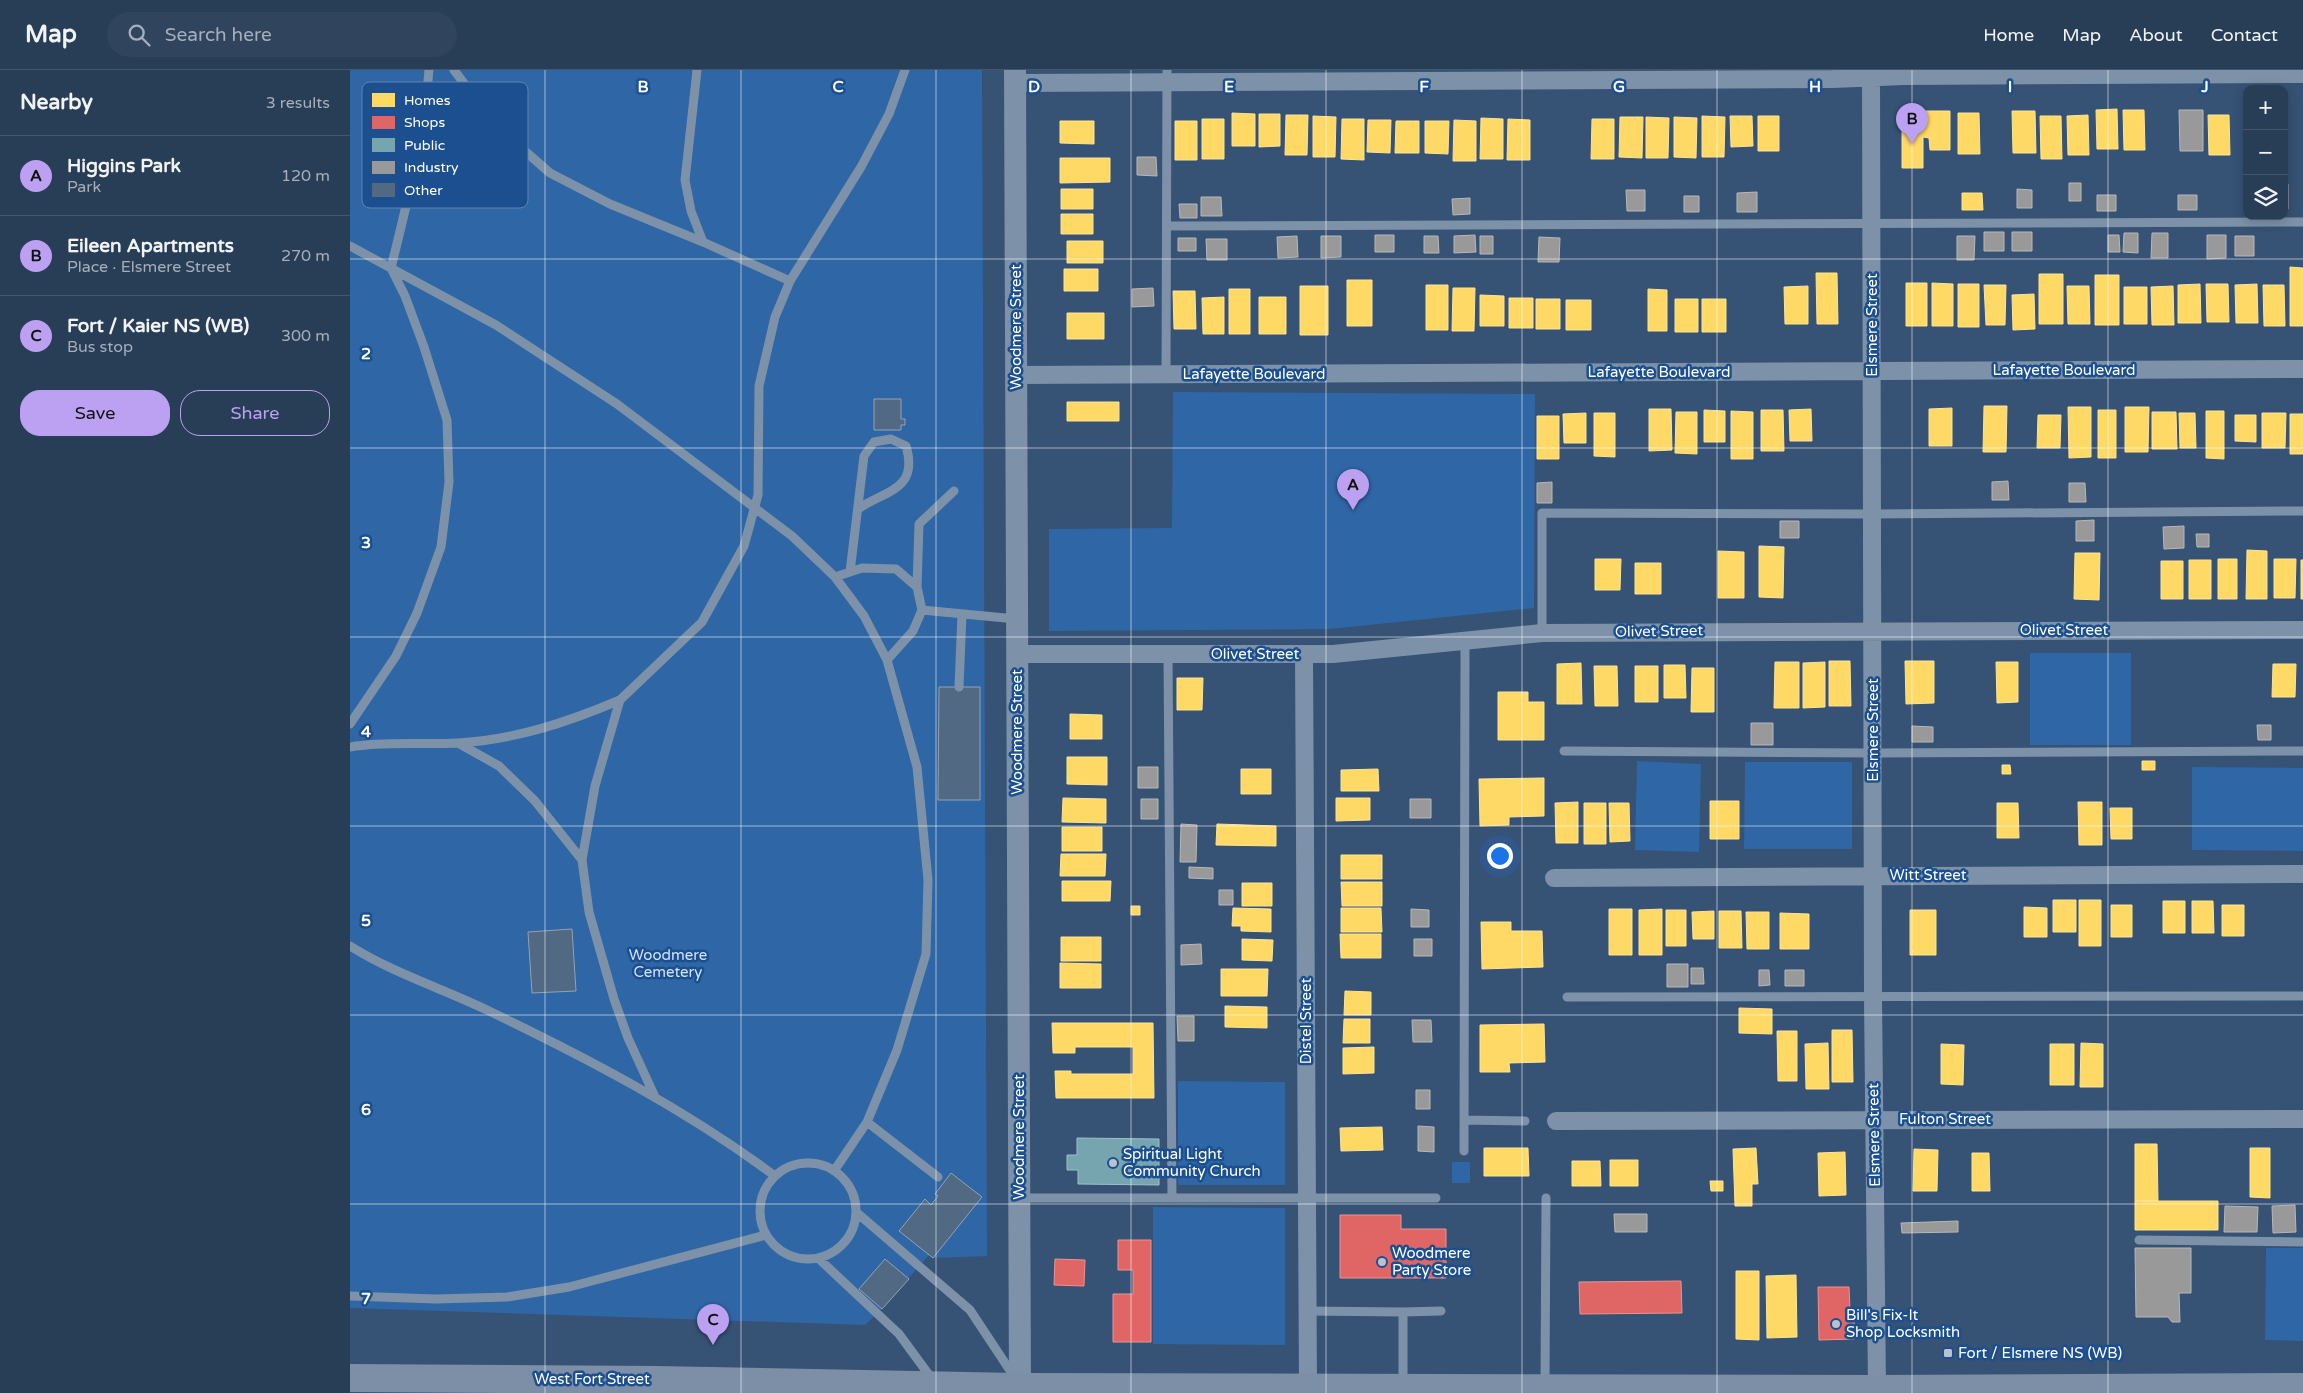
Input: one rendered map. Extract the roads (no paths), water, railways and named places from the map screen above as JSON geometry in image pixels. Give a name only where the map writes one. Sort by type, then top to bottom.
[{"type":"main road","name":"West Fort Street","points":[[350,1378],[656,1386],[937,1385],[1020,1390],[2303,1387]]},
{"type":"street","name":"Elsmere Street","points":[[1871,74],[1873,997],[1877,1389]]},
{"type":"street","points":[[1015,76],[2303,74]]},
{"type":"street","name":"Woodmere Street","points":[[1015,76],[1020,1390]]},
{"type":"street","name":"Lafayette Boulevard","points":[[1016,375],[2303,369]]},
{"type":"street","name":"Olivet Street","points":[[1016,654],[1333,654],[1542,633],[1873,630],[2303,630]]},
{"type":"street","name":"Distel Street","points":[[1304,654],[1308,1388]]},
{"type":"street","name":"Witt Street","points":[[1554,878],[2303,874]]},
{"type":"street","name":"Fulton Street","points":[[1556,1121],[2303,1119]]},
{"type":"lane","points":[[454,70],[463,82]]},
{"type":"lane","points":[[697,70],[685,180],[691,211],[703,242]]},
{"type":"lane","points":[[350,747],[377,743],[458,743],[514,736],[576,718],[620,700],[702,622],[744,546],[755,509],[758,495],[759,386],[775,317],[790,281],[862,167],[889,114],[904,70]]},
{"type":"lane","points":[[1166,374],[1167,76]]},
{"type":"lane","points":[[528,154],[550,173],[610,204],[703,242],[790,281]]},
{"type":"lane","points":[[350,724],[396,656],[417,613],[441,547],[449,482],[447,420],[424,347],[405,296],[391,268],[406,208]]},
{"type":"lane","points":[[1167,226],[1871,222],[2303,222]]},
{"type":"lane","points":[[350,246],[496,325],[592,388],[792,536],[835,577],[864,616],[887,660],[917,767],[928,880],[926,954],[897,1050],[867,1122],[834,1171]]},
{"type":"lane","points":[[850,572],[864,456],[874,442],[891,439],[906,446],[911,463],[905,480],[890,492],[858,509]]},
{"type":"lane","points":[[887,660],[913,631],[922,610],[917,587],[919,524],[954,491]]},
{"type":"lane","points":[[1542,633],[1542,513],[1872,514],[2303,511]]},
{"type":"lane","points":[[835,577],[862,568],[896,569],[917,587]]},
{"type":"lane","points":[[922,610],[1016,619]]},
{"type":"lane","points":[[959,687],[962,614]]},
{"type":"lane","points":[[1464,1151],[1465,640]]},
{"type":"lane","points":[[1168,654],[1172,1197]]},
{"type":"lane","points":[[620,700],[595,786],[582,860],[589,912],[601,960],[628,1038],[655,1097]]},
{"type":"lane","points":[[458,743],[499,766],[535,801],[582,860]]},
{"type":"lane","points":[[1564,751],[1873,753],[2303,751]]},
{"type":"lane","points":[[350,946],[394,970],[484,1008],[610,1070],[726,1140],[775,1176]]},
{"type":"lane","points":[[1567,997],[2303,996]]},
{"type":"lane","points":[[1464,1120],[1525,1121]]},
{"type":"lane","points":[[867,1122],[938,1177]]},
{"type":"lane","points":[[813,1163],[834,1171],[842,1176],[852,1189],[856,1221],[850,1236],[840,1248],[818,1258],[795,1258],[781,1252],[766,1235],[762,1227],[759,1211],[762,1195],[775,1176],[782,1170],[797,1164],[813,1163]]},
{"type":"lane","points":[[1019,1198],[1307,1196],[1436,1198]]},
{"type":"lane","points":[[1545,1388],[1546,1198]]},
{"type":"lane","points":[[856,1212],[970,1310],[1020,1390]]},
{"type":"lane","points":[[350,1296],[436,1299],[506,1297],[569,1287],[766,1235]]},
{"type":"lane","points":[[2139,1240],[2303,1242]]},
{"type":"lane","points":[[818,1258],[899,1334],[937,1385]]},
{"type":"lane","points":[[1307,1311],[1441,1311]]},
{"type":"lane","points":[[1403,1312],[1403,1388]]},
{"type":"place","name":"Eileen Apartments","points":[[1912,144]]},
{"type":"place","name":"Higgins Park","points":[[1353,510]]},
{"type":"place","name":"Spiritual Light Community Church","points":[[1113,1163]]},
{"type":"place","name":"Woodmere Party Store","points":[[1382,1262]]},
{"type":"place","name":"Bill's Fix-It Shop Locksmith","points":[[1836,1324]]},
{"type":"place","name":"Fort / Kaier NS (WB)","points":[[713,1345]]},
{"type":"place","name":"Fort / Elsmere NS (WB)","points":[[1948,1353]]},
{"type":"park label","name":"Woodmere Cemetery","points":[[668,964]]}]
